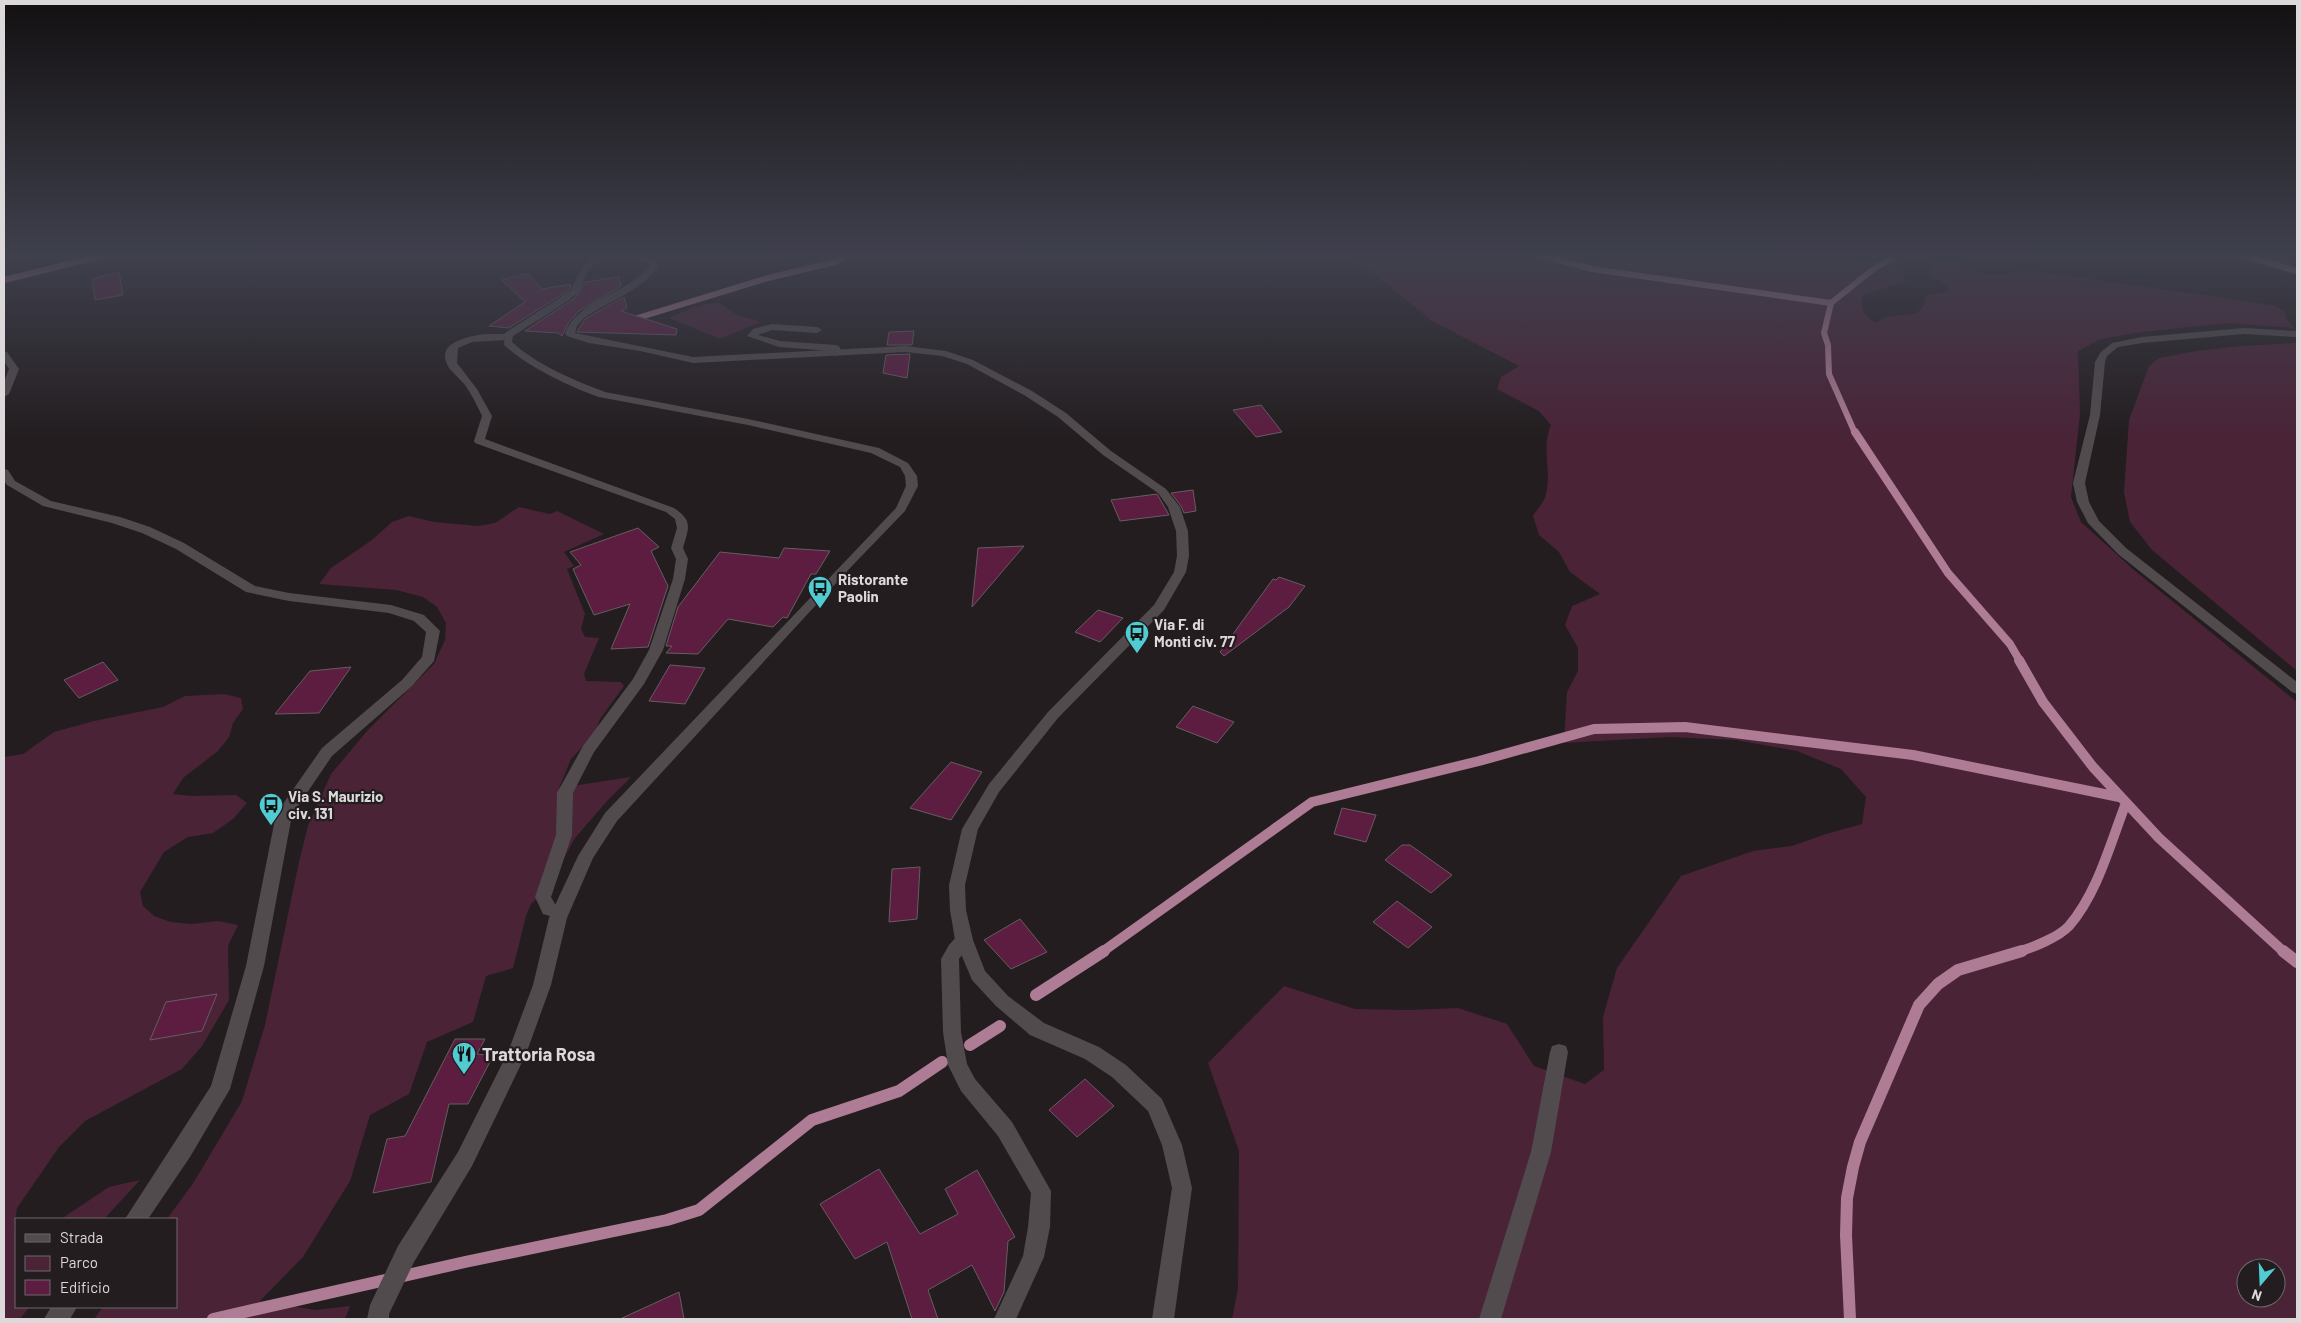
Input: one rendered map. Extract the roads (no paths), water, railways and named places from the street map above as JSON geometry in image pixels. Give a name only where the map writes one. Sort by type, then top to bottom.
[{"type":"street","points":[[539,316],[507,337],[480,338],[460,343],[451,352],[453,366],[459,375],[466,380],[487,416],[479,441],[670,510],[681,518],[683,528],[678,548],[682,559],[679,579],[656,650],[640,681],[588,750],[565,794],[564,835],[543,897],[549,910],[560,912]]},
{"type":"street","points":[[583,316],[570,330],[570,334],[575,337],[640,348],[693,360],[837,352],[924,350],[943,353],[970,362],[1028,393],[1062,415],[1107,453],[1162,491],[1174,506],[1182,531],[1183,556],[1180,572],[1159,607],[1053,715],[994,788],[970,829],[957,885],[958,910],[964,940],[978,975],[1002,1001],[1037,1030],[1092,1053],[1119,1071],[1155,1104],[1172,1146],[1182,1188],[1163,1319]]},
{"type":"street","points":[[817,330],[763,327],[754,331],[752,336],[779,344],[836,348],[837,352]]},
{"type":"street","points":[[2297,334],[2244,331],[2170,337],[2115,345],[2104,355],[2100,362],[2095,415],[2078,483],[2083,502],[2094,523],[2122,551],[2297,689]]},
{"type":"street","points":[[378,1319],[378,1313],[406,1254],[465,1159],[517,1054],[542,985],[560,912],[586,856],[611,817],[840,571],[901,509],[912,486],[911,476],[904,465],[875,450],[748,422],[603,395],[584,388],[518,354],[507,343],[507,337]]},
{"type":"street","points":[[4,354],[14,369],[4,394]]},
{"type":"street","points":[[4,472],[10,483],[47,504],[116,520],[146,530],[180,546],[251,590],[289,597],[391,609],[419,618],[433,631],[429,658],[408,683],[327,752],[284,814],[255,966],[220,1089],[183,1150],[137,1218]]},
{"type":"street","points":[[964,940],[950,959],[952,1032],[958,1065],[968,1085],[1005,1129],[1041,1191],[1039,1227],[1033,1257],[1005,1319]]},
{"type":"street","points":[[1490,1319],[1541,1152],[1559,1052]]},
{"type":"street","points":[[56,1319],[65,1308]]},
{"type":"waterway","points":[[631,320],[645,316]]},
{"type":"waterway","points":[[1828,316],[1824,333],[1828,345],[1829,374],[1855,433]]},
{"type":"waterway","points":[[1855,432],[1948,573],[2010,644],[2020,661]]},
{"type":"waterway","points":[[2019,660],[2043,702],[2093,767],[2159,838],[2284,952]]},
{"type":"waterway","points":[[1102,952],[1312,802],[1479,761],[1594,729],[1685,727],[1913,755],[2119,797]]},
{"type":"waterway","points":[[2017,952],[2059,934],[2069,926],[2079,913],[2096,883],[2126,803]]},
{"type":"waterway","points":[[1036,995],[1104,951]]},
{"type":"waterway","points":[[1850,1319],[1846,1235],[1847,1198],[1853,1167],[1860,1142],[1919,1005],[1938,984],[1958,970],[2022,951]]},
{"type":"waterway","points":[[2283,951],[2297,962]]},
{"type":"waterway","points":[[970,1045],[1000,1026]]},
{"type":"waterway","points":[[213,1319],[465,1262],[667,1220],[699,1210],[812,1120],[899,1091],[942,1062]]},
{"type":"place","name":"Ristorante Paolin","points":[[820,609]]},
{"type":"place","name":"Via F. di Monti civ. 77","points":[[1137,654]]},
{"type":"place","name":"Via S. Maurizio civ. 131","points":[[271,826]]},
{"type":"place","name":"Trattoria Rosa","points":[[464,1075]]}]
